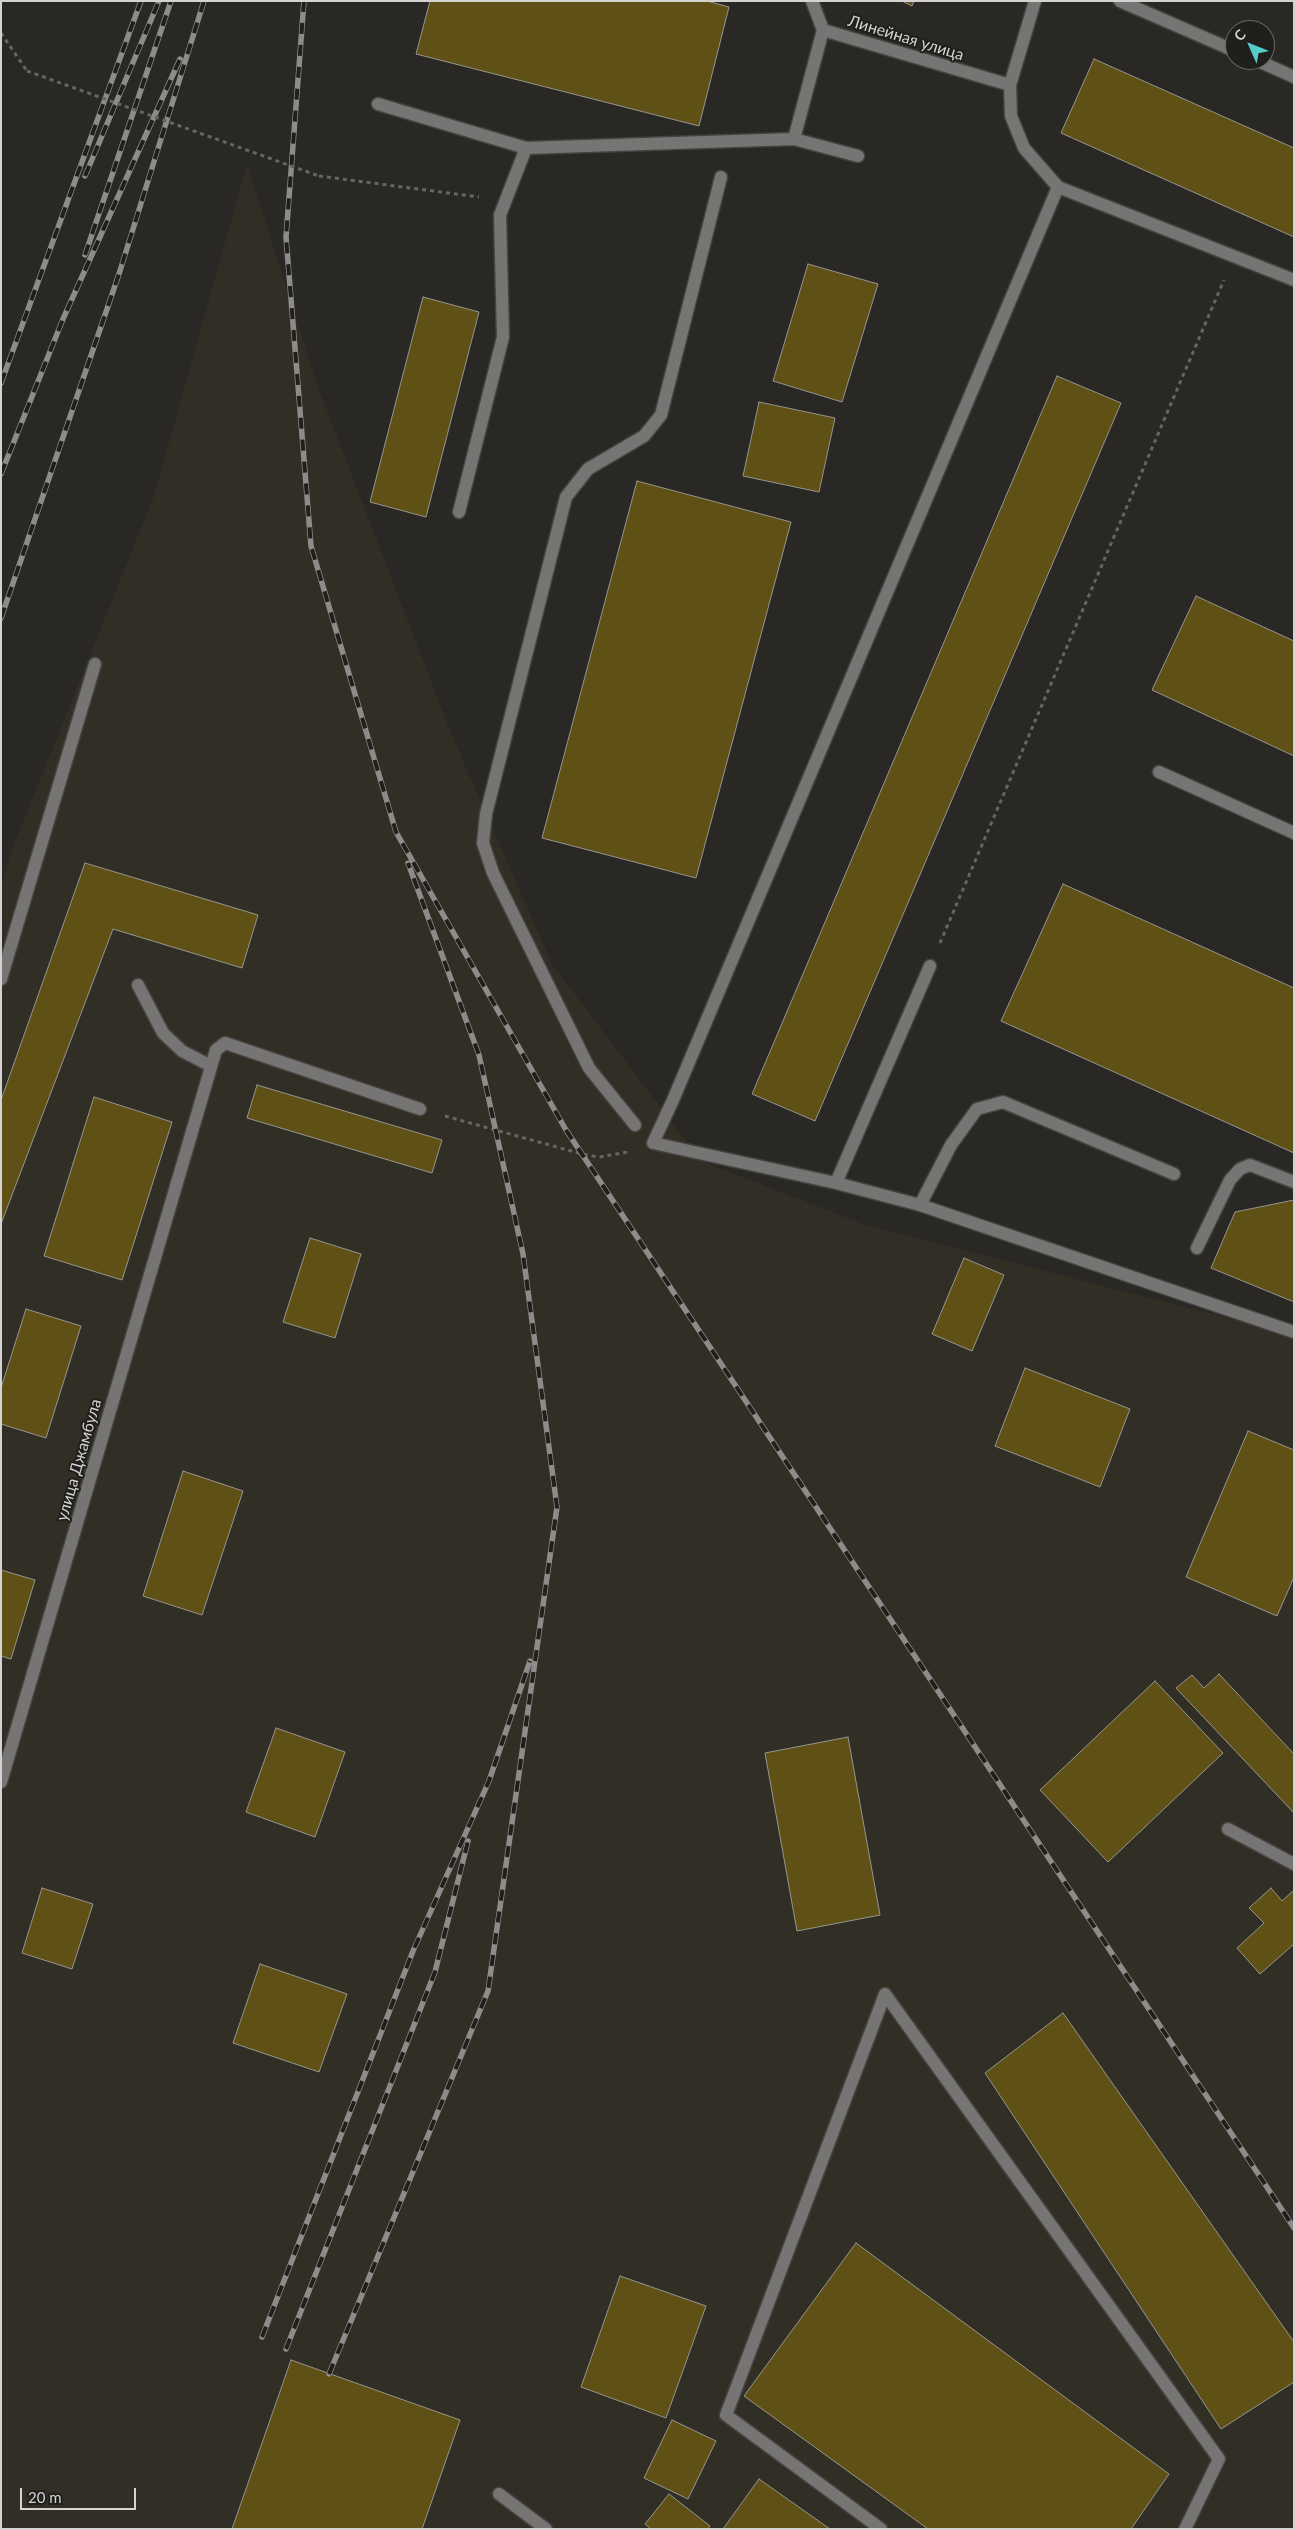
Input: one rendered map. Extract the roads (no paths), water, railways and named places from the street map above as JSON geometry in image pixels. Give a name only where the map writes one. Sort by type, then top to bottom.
[{"type":"street","name":"Линейная улица","points":[[812,1],[823,30],[1010,85]]},
{"type":"street","points":[[1036,1],[1010,85],[1011,116],[1024,148],[1058,186],[1294,280]]},
{"type":"street","points":[[1120,1],[1225,47]]},
{"type":"street","points":[[794,139],[823,30]]},
{"type":"street","points":[[1275,68],[1294,77]]},
{"type":"street","points":[[378,104],[526,148],[794,139],[858,156]]},
{"type":"street","points":[[460,512],[503,337],[500,215],[526,148]]},
{"type":"street","points":[[635,1125],[589,1068],[493,874],[483,843],[486,814],[566,497],[588,469],[644,436],[661,415],[720,177]]},
{"type":"street","points":[[1058,186],[673,1100],[653,1143],[836,1183],[920,1205],[1294,1332]]},
{"type":"street","points":[[1,979],[95,664]]},
{"type":"street","points":[[1159,772],[1294,833]]},
{"type":"street","points":[[836,1183],[930,966]]},
{"type":"street","points":[[138,985],[163,1033],[182,1051],[211,1066]]},
{"type":"street","name":"улица Джамбула","points":[[1,1782],[216,1050],[225,1043],[420,1109]]},
{"type":"street","points":[[920,1205],[951,1145],[977,1109],[1003,1102],[1174,1174]]},
{"type":"street","points":[[1198,1248],[1230,1180],[1240,1169],[1250,1165],[1294,1182]]},
{"type":"street","points":[[1228,1829],[1294,1864]]},
{"type":"street","points":[[881,2529],[726,2415],[885,1994],[1219,2459],[1185,2529]]},
{"type":"street","points":[[498,2494],[546,2529]]},
{"type":"railway","points":[[1,383],[141,1]]},
{"type":"railway","points":[[85,176],[159,1]]},
{"type":"railway","points":[[85,255],[171,1]]},
{"type":"railway","points":[[1,618],[119,274],[204,1]]},
{"type":"railway","points":[[304,1],[286,237],[311,546],[396,832],[566,1130],[1294,2228]]},
{"type":"railway","points":[[1,474],[63,319],[180,59]]},
{"type":"railway","points":[[329,2374],[488,1991],[557,1507],[523,1254],[479,1055],[408,863]]},
{"type":"railway","points":[[262,2337],[413,1951],[489,1781],[530,1661]]},
{"type":"railway","points":[[286,2349],[435,1972],[468,1841]]}]
